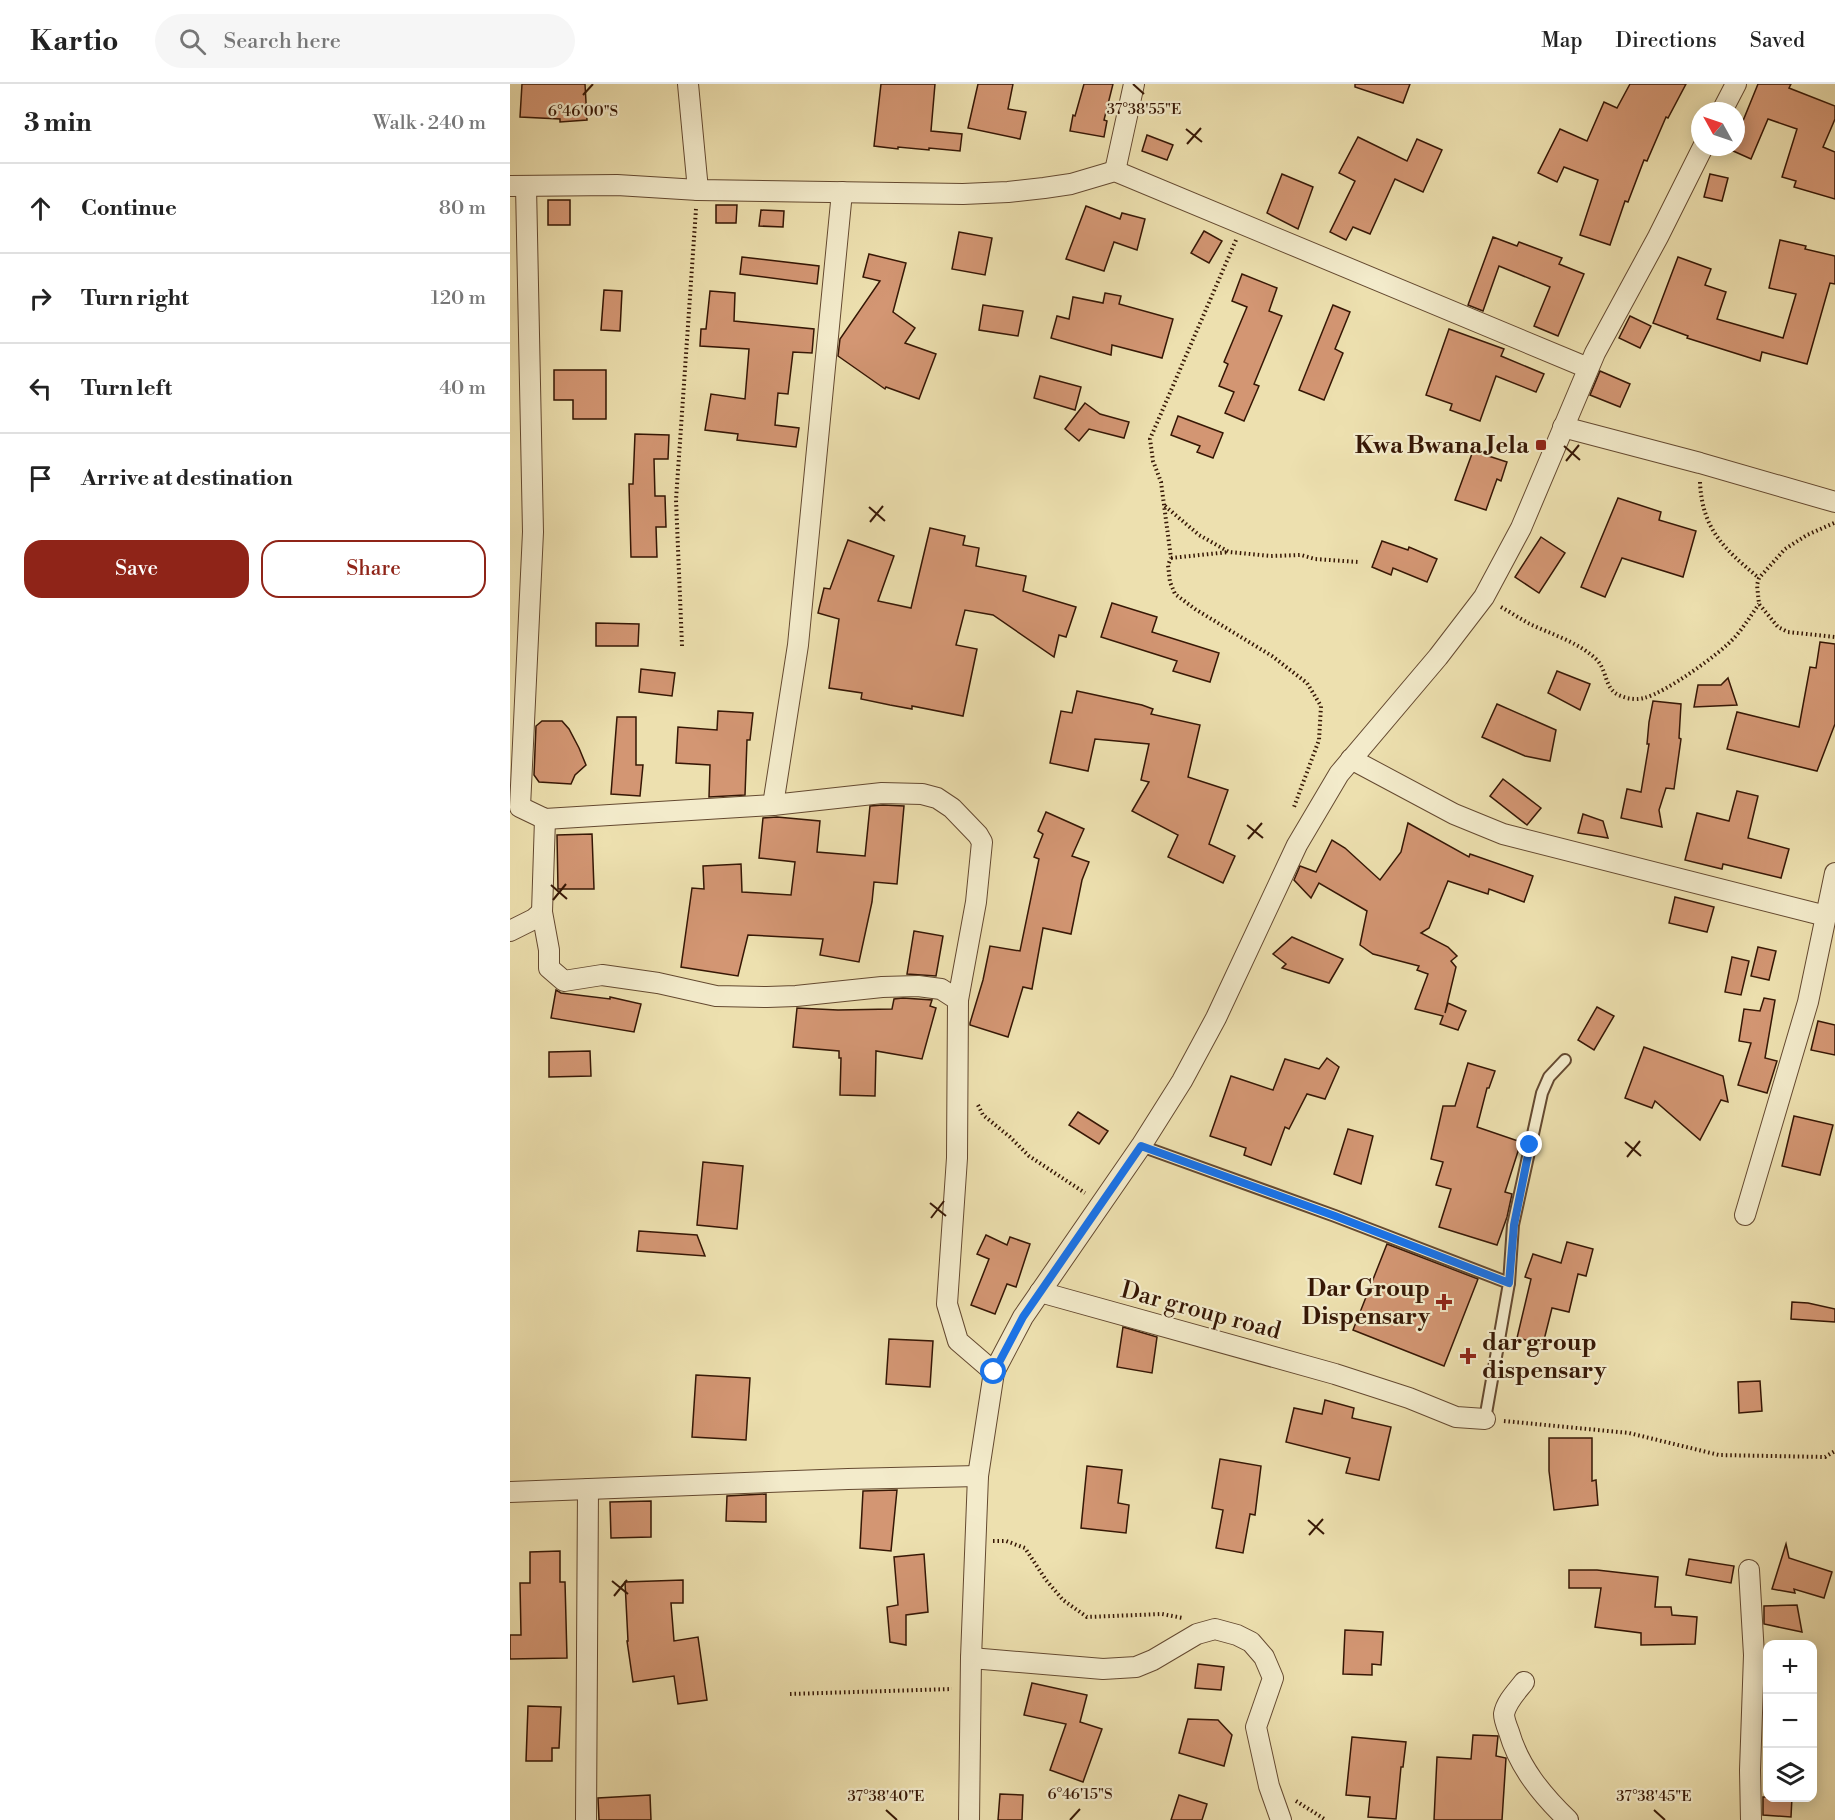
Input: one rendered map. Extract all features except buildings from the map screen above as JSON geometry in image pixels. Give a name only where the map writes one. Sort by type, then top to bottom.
[{"type":"street","points":[[688,84],[698,190]]},
{"type":"street","points":[[1115,171],[1134,84]]},
{"type":"street","points":[[1727,102],[1736,84]]},
{"type":"street","points":[[969,1820],[970,1658],[978,1476],[994,1372],[1023,1317],[1141,1146],[1182,1081],[1216,1018],[1297,844],[1339,774],[1438,657],[1484,597],[1521,528],[1588,368],[1698,156]]},
{"type":"street","points":[[994,1372],[958,1341],[946,1304],[957,1158],[958,1000],[976,902],[982,850],[978,835],[952,808],[937,798],[922,794],[882,794],[773,806],[545,819],[520,807],[518,719],[533,532],[518,186],[617,185],[698,190],[963,194],[1008,192],[1071,184],[1115,171],[1588,368]]},
{"type":"street","points":[[773,806],[798,645],[842,192]]},
{"type":"street","points":[[1563,427],[1835,502]]},
{"type":"street","points":[[1351,759],[1454,814],[1503,834],[1826,916]]},
{"type":"street","points":[[545,819],[542,912],[549,950],[549,968],[564,981],[602,975],[658,983],[716,996],[767,997],[918,986],[941,989],[958,1000]]},
{"type":"street","points":[[1744,1215],[1808,1002],[1835,873]]},
{"type":"street","points":[[510,931],[534,919],[542,912]]},
{"type":"street","name":"Dar group road","points":[[1040,1292],[1335,1374],[1409,1398],[1456,1417],[1485,1419]]},
{"type":"street","points":[[510,1492],[978,1476]]},
{"type":"street","points":[[586,1820],[588,1489]]},
{"type":"street","points":[[1749,1570],[1754,1655],[1751,1820]]},
{"type":"street","points":[[970,1658],[1103,1669],[1136,1667],[1153,1660],[1197,1634],[1215,1629],[1237,1635],[1251,1642],[1264,1657],[1273,1678],[1256,1727],[1269,1786],[1281,1820]]},
{"type":"street","points":[[1524,1682],[1508,1704],[1504,1715],[1513,1746],[1529,1777],[1551,1804],[1568,1820]]},
{"type":"lane","points":[[1485,1419],[1509,1283],[1514,1225],[1542,1093],[1549,1077],[1565,1060]]},
{"type":"lane","points":[[1141,1146],[1335,1216],[1509,1283]]},
{"type":"path","points":[[682,646],[676,500],[698,190]]},
{"type":"path","points":[[1243,224],[1150,440],[1153,461],[1161,482],[1171,558],[1168,565],[1170,582],[1175,594],[1195,609],[1272,656],[1306,683],[1321,706],[1319,740],[1292,811]]},
{"type":"path","points":[[1700,463],[1703,508],[1709,525],[1737,560],[1759,578]]},
{"type":"path","points":[[1164,506],[1199,535],[1229,552]]},
{"type":"path","points":[[1835,522],[1807,534],[1785,549],[1759,578],[1757,585],[1759,604],[1778,627],[1788,632],[1835,637]]},
{"type":"path","points":[[1171,558],[1229,552],[1271,556],[1301,555],[1315,559],[1359,562]]},
{"type":"path","points":[[1484,597],[1596,659],[1608,685],[1615,694],[1642,699],[1706,662],[1735,637],[1759,604]]},
{"type":"path","points":[[978,1105],[983,1115],[1029,1156],[1101,1203]]},
{"type":"path","points":[[1485,1419],[1629,1433],[1719,1455],[1825,1457],[1835,1451]]},
{"type":"path","points":[[975,1540],[1006,1541],[1025,1548],[1046,1580],[1063,1600],[1087,1617],[1162,1614],[1185,1618],[1197,1634]]},
{"type":"path","points":[[790,1694],[970,1689]]},
{"type":"place","name":"Kwa Bwana Jela","points":[[1541,445]]},
{"type":"place","name":"Dar Group Dispensary","points":[[1444,1302]]},
{"type":"place","name":"dar group dispensary","points":[[1468,1356]]},
{"type":"route","points":[[994,1372],[1023,1317],[1141,1146],[1335,1216],[1509,1283],[1514,1225],[1530,1145]]}]
